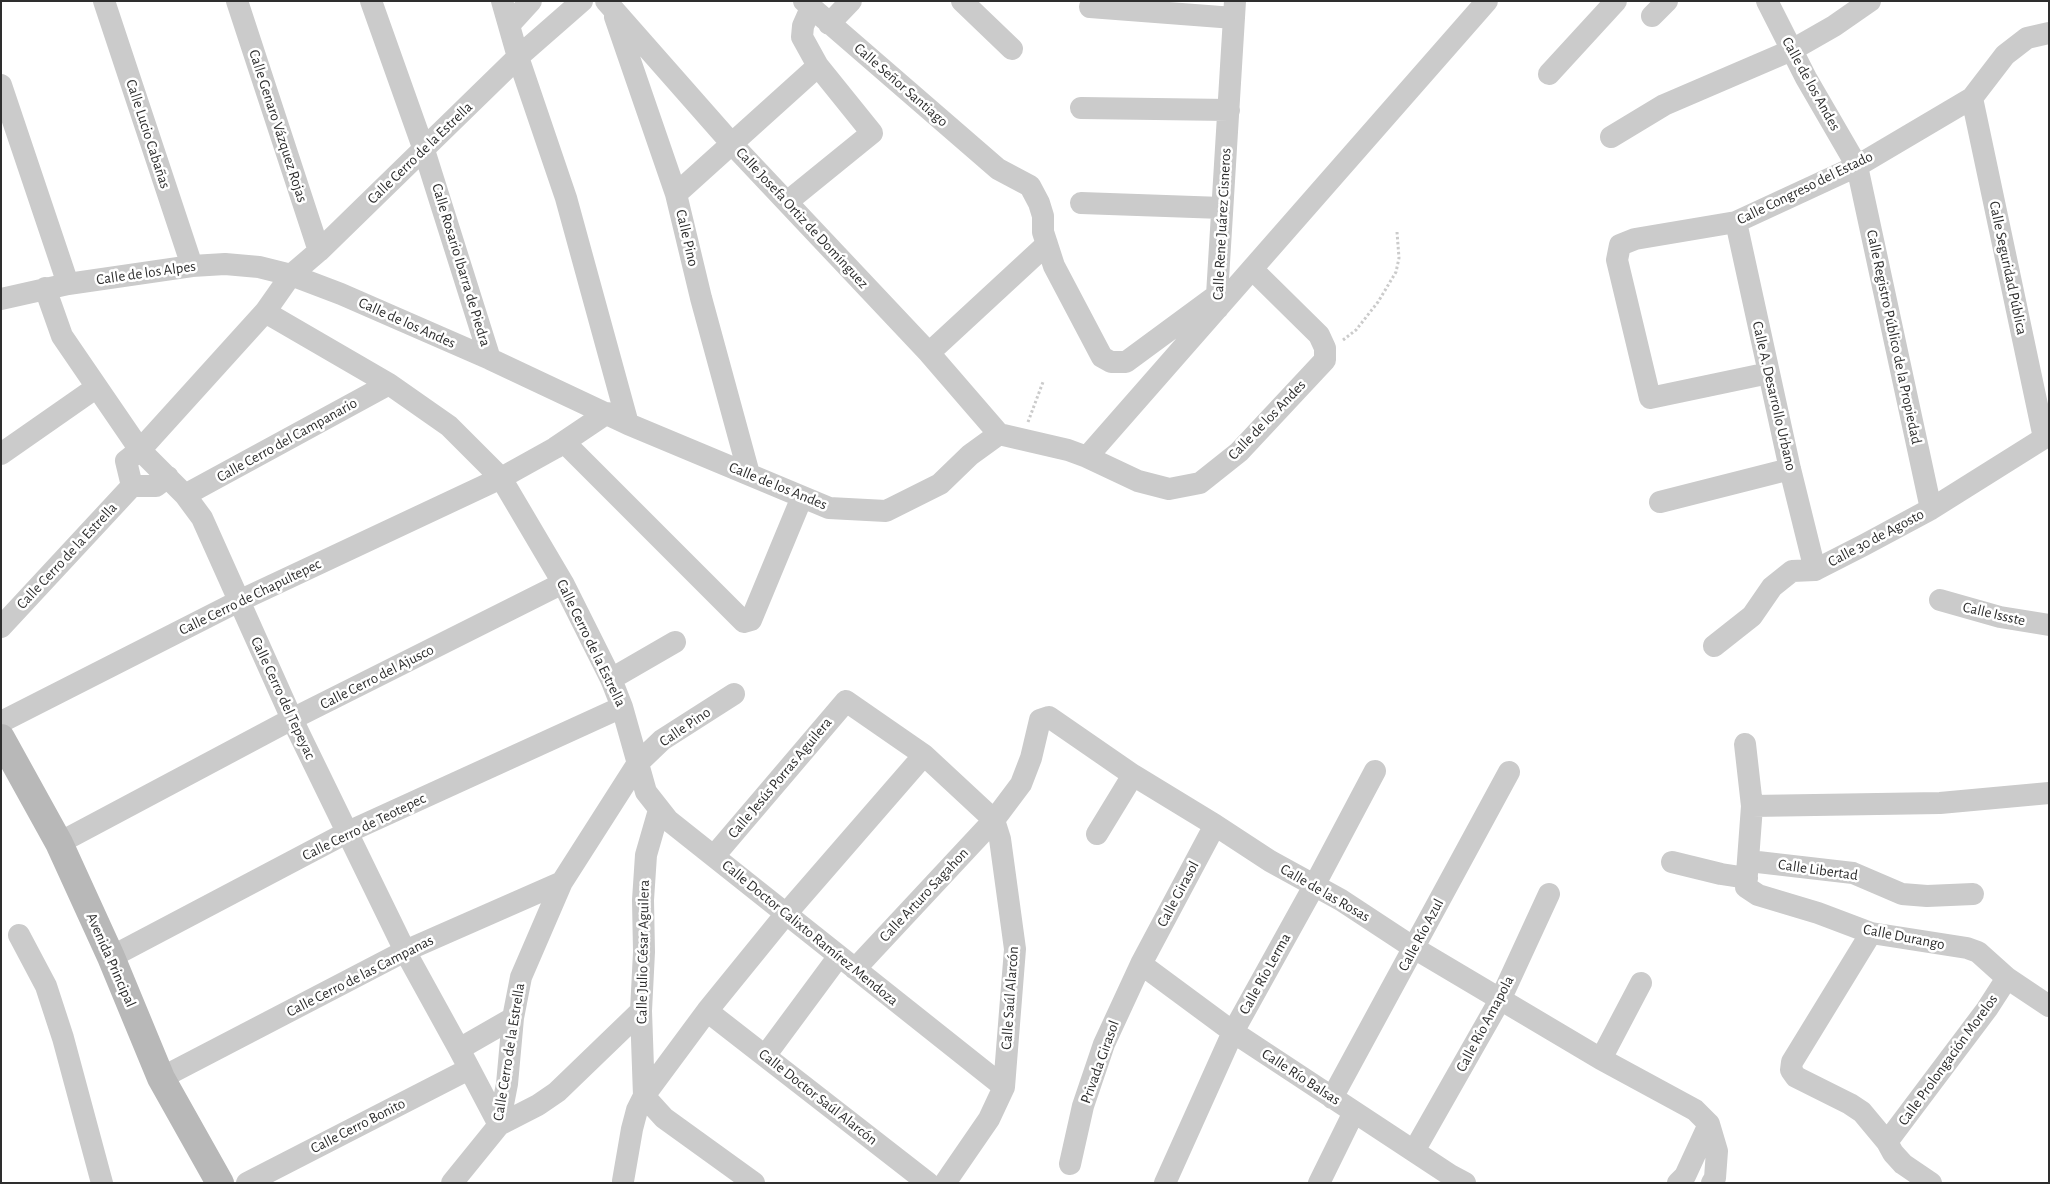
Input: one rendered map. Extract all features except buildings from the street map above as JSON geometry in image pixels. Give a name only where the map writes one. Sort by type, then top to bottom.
[{"type":"street","name":"Calle Lucio Cabañas","points":[[104,1],[192,266]]},
{"type":"street","name":"Calle Genaro Vázquez Rojas","points":[[237,1],[319,251]]},
{"type":"street","name":"Calle Rosario Ibarra de Piedra","points":[[371,1],[424,150],[490,359]]},
{"type":"street","points":[[502,1],[518,57],[566,198],[628,424]]},
{"type":"street","points":[[510,24],[530,1]]},
{"type":"street","name":"Calle Cerro de la Estrella","points":[[1,627],[132,486],[126,461],[140,450],[265,312],[291,275],[319,251],[518,57],[582,1]]},
{"type":"street","points":[[829,24],[851,1]]},
{"type":"street","points":[[962,1],[1012,49]]},
{"type":"street","points":[[1548,74],[1616,1]]},
{"type":"street","name":"Calle de los Andes","points":[[1766,1],[1857,166]]},
{"type":"street","points":[[1611,137],[1664,105],[1792,50],[1834,26],[1870,1]]},
{"type":"street","name":"Calle Josefa Ortiz de Domínguez","points":[[608,4],[732,144],[929,352],[1000,434]]},
{"type":"street","name":"Calle Pino","points":[[608,4],[676,194],[701,298],[749,474]]},
{"type":"street","points":[[788,202],[872,133],[818,66],[802,37],[808,4]]},
{"type":"street","name":"Calle Señor Santiago","points":[[808,4],[998,169],[1030,186],[1039,203],[1043,232],[1054,266],[1102,357],[1111,362],[1126,362],[1218,302]]},
{"type":"street","points":[[1218,302],[1252,270],[1480,4]]},
{"type":"street","points":[[1090,7],[1234,10]]},
{"type":"street","name":"Calle Rene Juárez Cisneros","points":[[1087,456],[1218,302],[1234,10]]},
{"type":"street","name":"Calle Congreso del Estado","points":[[1769,373],[1650,398],[1617,260],[1620,245],[1635,240],[1736,222],[1857,166],[1972,98],[2005,55],[2027,38],[2049,33]]},
{"type":"street","points":[[676,194],[818,66]]},
{"type":"street","points":[[1,85],[68,284]]},
{"type":"street","name":"Calle Seguridad Pública","points":[[1972,98],[2046,436]]},
{"type":"street","points":[[1081,108],[1229,110]]},
{"type":"street","name":"Calle Registro Público de la Propiedad","points":[[1857,166],[1931,509]]},
{"type":"street","points":[[1081,203],[1222,208]]},
{"type":"street","name":"Calle A. Desarrollo Urbano","points":[[1736,222],[1790,469],[1815,570]]},
{"type":"street","points":[[929,352],[1047,244]]},
{"type":"street","name":"Calle de los Alpes","points":[[1,299],[68,284],[192,266],[225,264],[259,267],[291,275]]},
{"type":"street","points":[[1252,270],[1319,336],[1325,348]]},
{"type":"street","name":"Calle de los Andes","points":[[291,275],[341,294],[490,359],[628,424],[829,508],[886,512],[940,484],[970,455],[1000,434],[1087,456],[1138,481],[1169,489],[1200,483],[1239,452],[1325,360],[1325,348]]},
{"type":"street","name":"Calle Cerro del Tepeyac","points":[[45,288],[62,336],[140,450],[185,495],[202,518],[292,719],[405,951],[499,1125]]},
{"type":"street","name":"Calle Cerro de la Estrella","points":[[265,312],[389,384],[449,426],[501,478],[563,583],[611,679],[622,707],[638,763],[562,882],[521,977],[513,1018],[507,1084],[499,1125],[452,1183]]},
{"type":"street","name":"Calle Cerro del Campanario","points":[[185,495],[389,384]]},
{"type":"street","points":[[1,454],[97,387]]},
{"type":"street","name":"Calle Cerro de Chapultepec","points":[[1,722],[239,602],[501,478],[564,442],[607,413]]},
{"type":"street","name":"Calle 30 de Agosto","points":[[1714,646],[1752,616],[1772,587],[1792,571],[1815,570],[1931,509],[2046,436]]},
{"type":"street","points":[[564,442],[744,622],[751,620],[802,497]]},
{"type":"street","points":[[1660,502],[1790,469]]},
{"type":"street","points":[[132,486],[156,486],[168,477]]},
{"type":"street","name":"Calle Cerro del Ajusco","points":[[58,843],[292,719],[563,583]]},
{"type":"street","name":"Calle Issste","points":[[1940,600],[2000,617],[2049,625]]},
{"type":"street","points":[[611,679],[675,642]]},
{"type":"street","name":"Calle Pino","points":[[638,763],[662,740],[734,694]]},
{"type":"street","name":"Calle Jesús Porras Aguilera","points":[[714,856],[846,700],[924,755]]},
{"type":"street","name":"Calle Cerro de Teotepec","points":[[111,957],[348,832],[622,707]]},
{"type":"street","name":"Calle de las Rosas","points":[[994,820],[1021,784],[1031,758],[1040,720],[1049,717],[1133,775],[1270,861],[1341,900],[1414,948],[1601,1059],[1695,1110],[1708,1124]]},
{"type":"street","name":"Avenida Principal","points":[[1,738],[58,843],[111,957],[161,1078],[220,1183]]},
{"type":"street","points":[[1745,744],[1752,806],[1748,875]]},
{"type":"street","points":[[623,1181],[632,1129],[637,1110],[644,1096],[707,1011],[785,915],[924,755],[994,820]]},
{"type":"street","name":"Calle Doctor Calixto Ramírez Mendoza","points":[[638,763],[646,792],[668,820],[785,915],[1004,1087]]},
{"type":"street","name":"Calle Río Lerma","points":[[1165,1183],[1233,1032],[1375,771]]},
{"type":"street","name":"Calle Río Azul","points":[[1332,1098],[1509,772]]},
{"type":"street","points":[[1097,834],[1133,775]]},
{"type":"street","points":[[1752,806],[1940,802],[2049,793]]},
{"type":"street","name":"Calle Julio César Aguilera","points":[[644,1096],[641,1011],[644,952],[643,900],[646,856],[659,810]]},
{"type":"street","name":"Calle Arturo Sagahon","points":[[765,1056],[847,963],[994,820]]},
{"type":"street","name":"Calle Saúl Alarcón","points":[[994,820],[1000,839],[1015,948],[1004,1087]]},
{"type":"street","name":"Calle Girasol","points":[[1141,964],[1215,825]]},
{"type":"street","name":"Calle Libertad","points":[[1672,862],[1722,874],[1853,873],[1867,878],[1879,886],[1902,894],[1927,896],[1972,894]]},
{"type":"street","name":"Calle Durango","points":[[1748,875],[1758,895],[1871,933],[1967,948],[1978,952],[2007,978],[2049,1006]]},
{"type":"street","name":"Calle Cerro de las Campanas","points":[[161,1078],[405,951],[562,882]]},
{"type":"street","name":"Calle Río Amapola","points":[[1414,1151],[1501,998],[1549,894]]},
{"type":"street","points":[[1871,933],[1792,1062],[1792,1070],[1796,1077],[1862,1112],[1903,1164],[1931,1183]]},
{"type":"street","points":[[19,935],[46,986],[63,1038],[102,1183]]},
{"type":"street","name":"Calle Río Balsas","points":[[1141,964],[1233,1032],[1414,1151],[1454,1180]]},
{"type":"street","name":"Privada Girasol","points":[[1070,1164],[1083,1106],[1104,1044],[1141,964]]},
{"type":"street","name":"Calle Prolongación Morelos","points":[[1887,1142],[1987,1009],[2007,978]]},
{"type":"street","points":[[1601,1059],[1641,983]]},
{"type":"street","points":[[499,1125],[538,1105],[558,1092],[641,1011]]},
{"type":"street","name":"Calle Doctor Saúl Alarcón","points":[[707,1011],[928,1183]]},
{"type":"street","points":[[459,1048],[513,1018]]},
{"type":"street","name":"Calle Cerro Bonito","points":[[247,1183],[470,1069]]},
{"type":"street","points":[[945,1183],[989,1119],[1004,1087]]},
{"type":"street","points":[[644,1096],[664,1118],[754,1183]]},
{"type":"street","points":[[1319,1183],[1354,1112]]},
{"type":"street","points":[[1678,1183],[1685,1176],[1708,1124]]},
{"type":"street","points":[[1708,1124],[1717,1151],[1715,1178],[1712,1183]]},
{"type":"path","points":[[1325,348],[1338,343],[1356,330],[1378,302],[1396,272],[1399,258],[1397,232]]},
{"type":"path","points":[[1021,439],[1043,382]]}]
